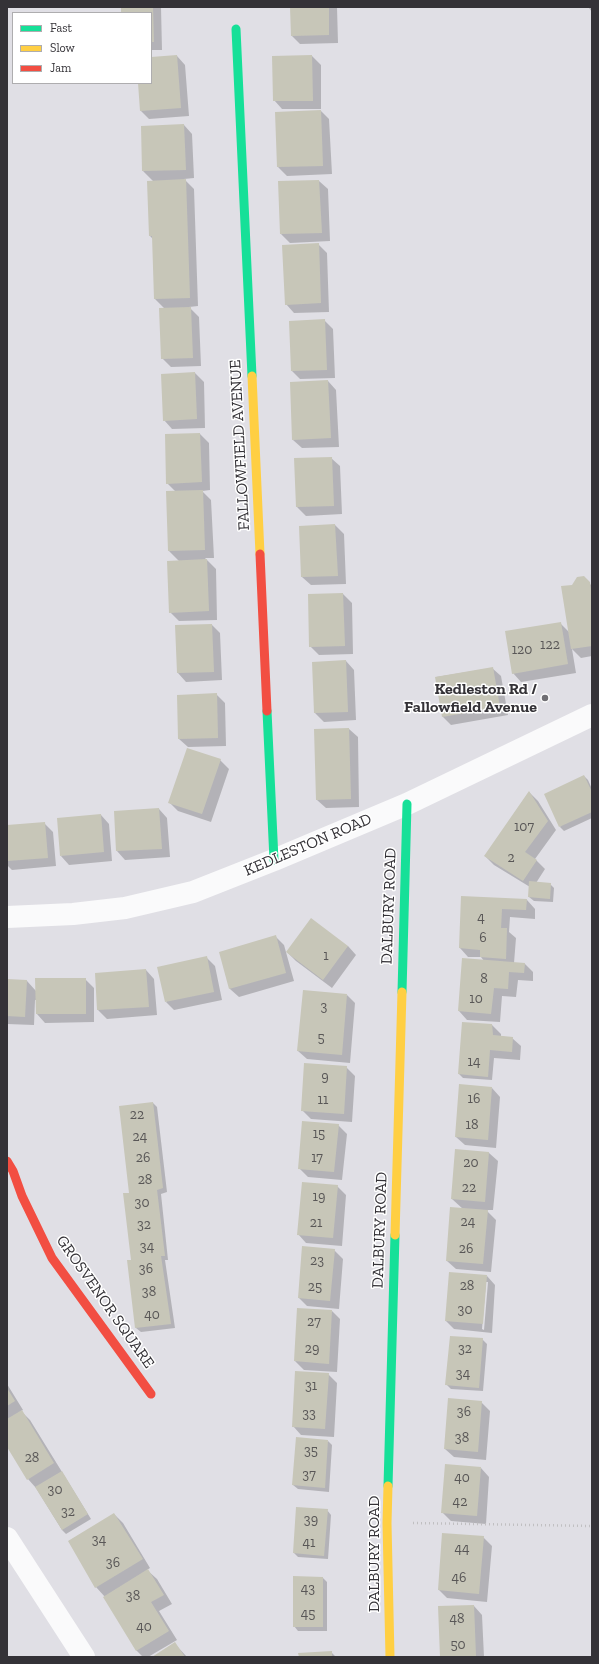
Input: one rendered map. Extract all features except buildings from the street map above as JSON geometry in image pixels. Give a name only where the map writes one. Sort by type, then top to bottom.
[{"type":"street","name":"FALLOWFIELD AVENUE","points":[[236,29],[274,860]]},
{"type":"street","name":"KEDLESTON ROAD","points":[[7,917],[73,914],[125,908],[193,892],[274,860],[407,804],[592,715]]},
{"type":"street","name":"DALBURY ROAD","points":[[390,1657],[387,1523],[407,804]]},
{"type":"street","name":"GROSVENOR SQUARE","points":[[7,1161],[13,1171],[22,1196],[52,1258],[151,1394]]},
{"type":"street","points":[[7,1538],[84,1657]]},
{"type":"path","points":[[387,1523],[592,1526]]},
{"type":"traffic: fast","points":[[236,29],[252,376]]},
{"type":"traffic: fast","points":[[267,711],[274,860]]},
{"type":"traffic: fast","points":[[402,992],[407,804]]},
{"type":"traffic: fast","points":[[388,1486],[395,1235]]},
{"type":"traffic: slow","points":[[252,376],[260,554]]},
{"type":"traffic: slow","points":[[395,1235],[402,992]]},
{"type":"traffic: slow","points":[[388,1486],[387,1523],[390,1657]]},
{"type":"traffic: jam","points":[[260,554],[267,711]]},
{"type":"traffic: jam","points":[[7,1161],[13,1171],[22,1196],[52,1258],[151,1394]]},
{"type":"place","name":"Kedleston Rd / Fallowfield Avenue","points":[[545,698]]}]
